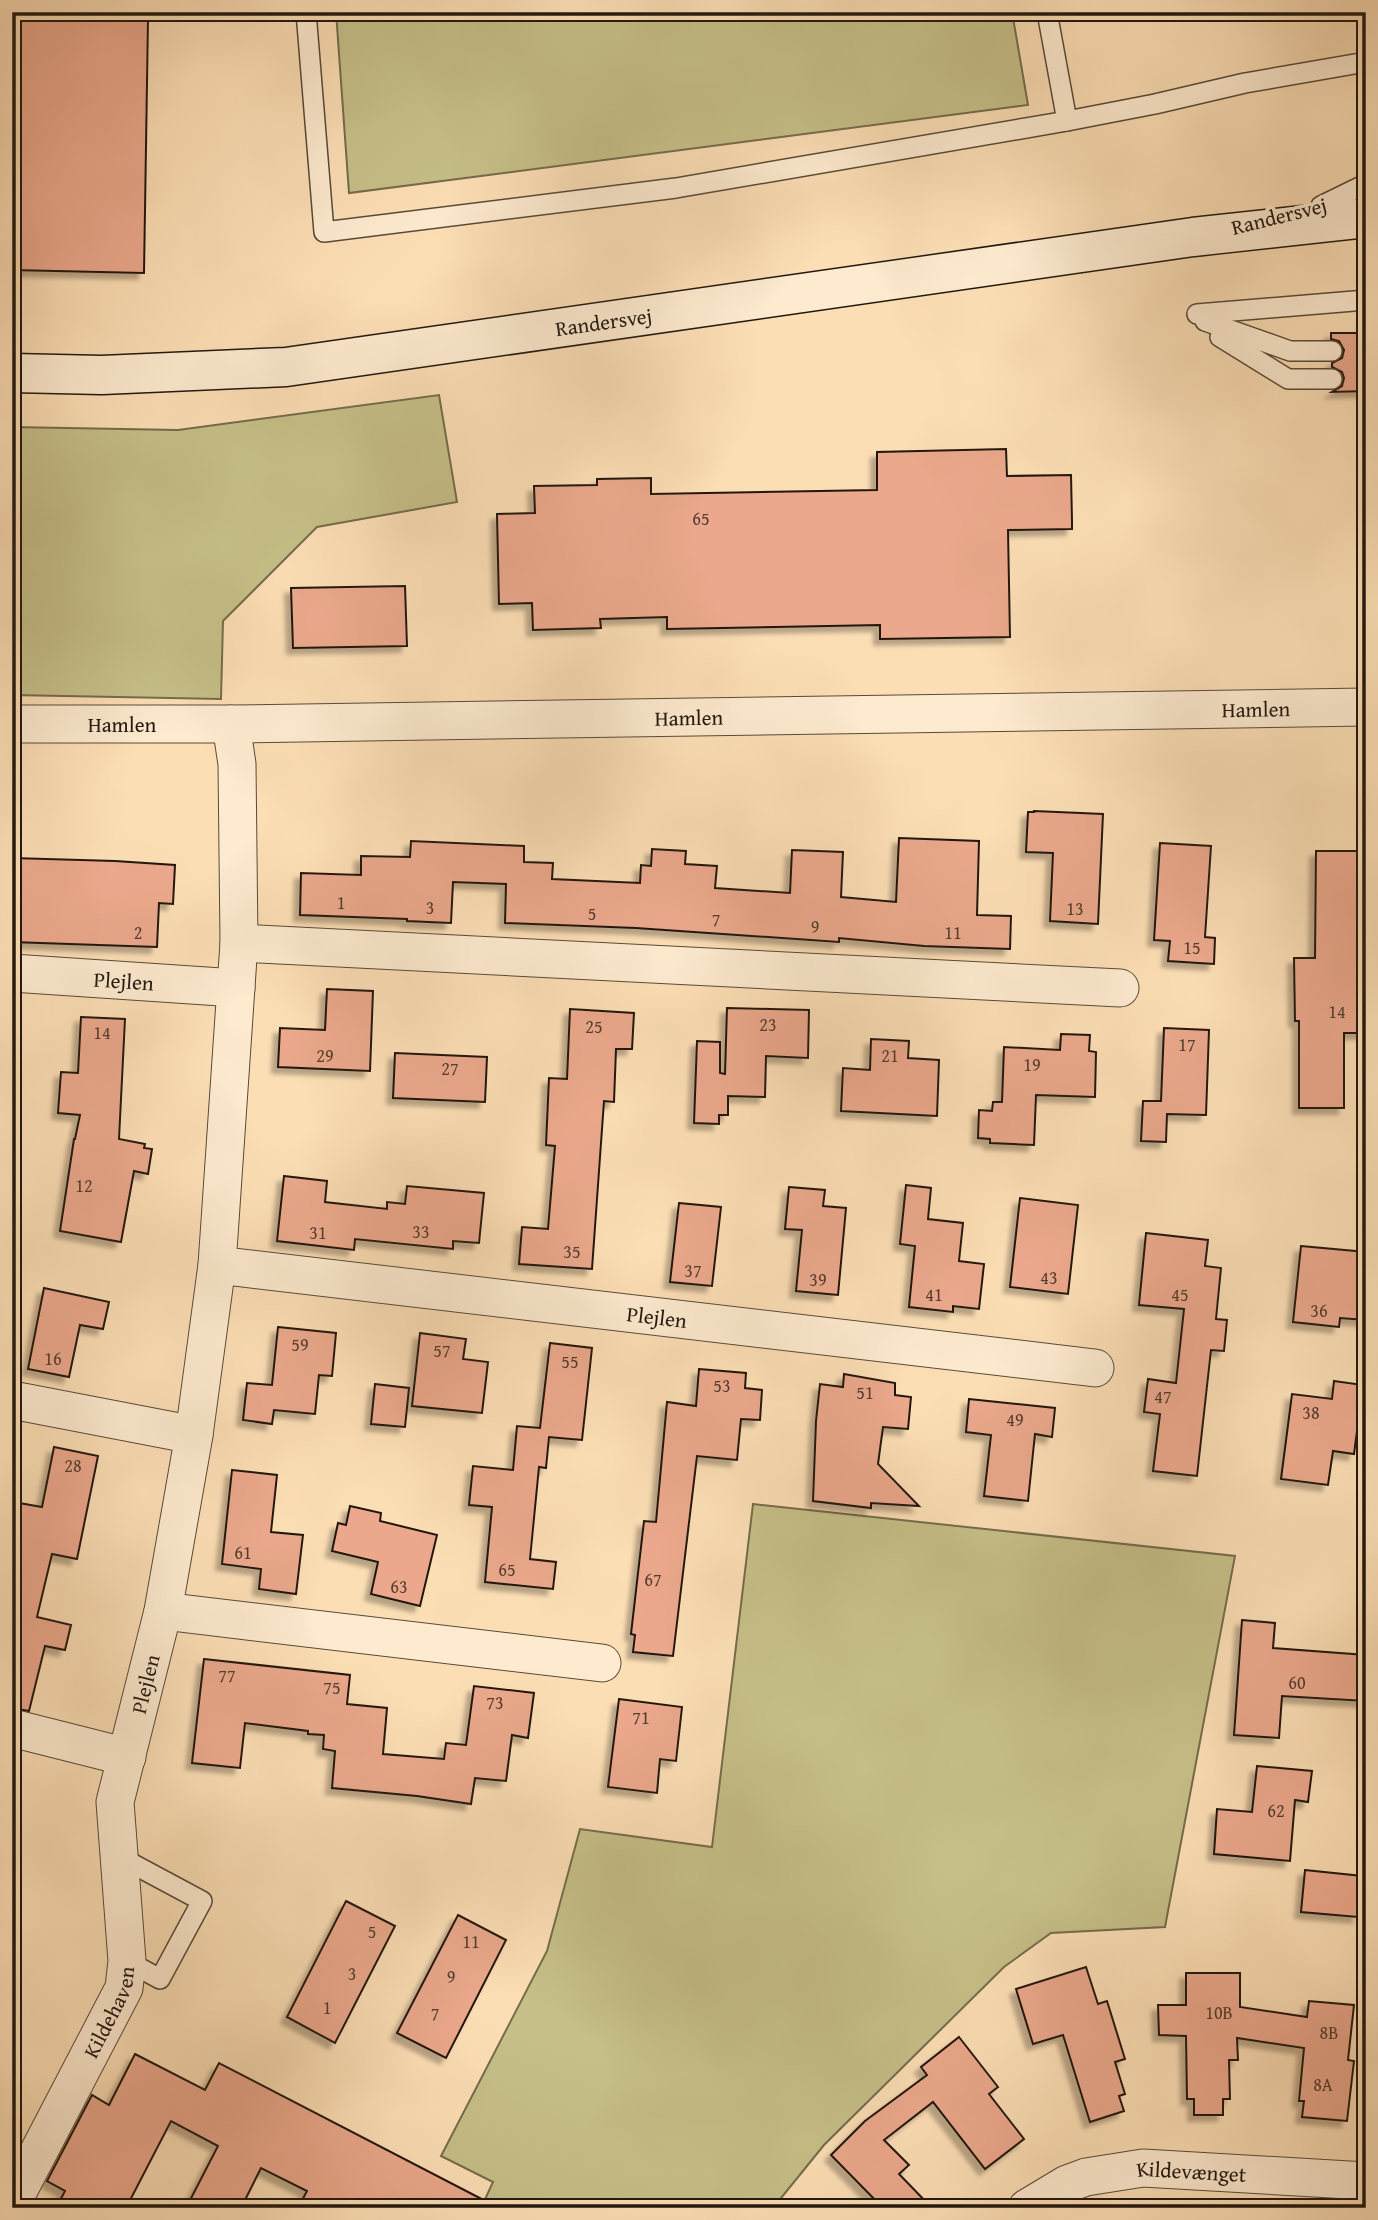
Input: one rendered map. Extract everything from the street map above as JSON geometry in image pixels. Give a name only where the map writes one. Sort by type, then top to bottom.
[{"type":"street","name":"Randersvej","points":[[1193,237],[1366,196]]},
{"type":"street","name":"Randersvej","points":[[12,373],[102,374],[286,367],[1193,237],[1366,218]]},
{"type":"street","name":"Hamlen","points":[[12,724],[231,724],[1366,707]]},
{"type":"street","name":"Plejlen","points":[[115,1802],[163,1611],[194,1435],[217,1265],[239,943],[237,764],[231,724]]},
{"type":"street","points":[[239,943],[1120,988]]},
{"type":"street","name":"Plejlen","points":[[12,973],[236,988]]},
{"type":"street","name":"Plejlen","points":[[217,1265],[1096,1368]]},
{"type":"street","points":[[12,1400],[194,1435]]},
{"type":"street","points":[[163,1611],[602,1663]]},
{"type":"street","points":[[12,1728],[127,1757]]},
{"type":"street","name":"Kildehaven","points":[[12,2203],[124,1988],[127,1961],[115,1802]]},
{"type":"street","name":"Kildevænget","points":[[1027,2208],[1067,2184],[1086,2177],[1143,2168],[1366,2181]]},
{"type":"lane","points":[[306,12],[324,232],[676,188],[1067,121],[1245,83],[1366,62]]},
{"type":"lane","points":[[1047,12],[1067,121]]},
{"type":"lane","points":[[1321,206],[1366,184]]},
{"type":"lane","points":[[1332,351],[1290,351],[1201,317],[1366,300]]},
{"type":"lane","points":[[1220,337],[1288,379],[1332,379]]},
{"type":"lane","points":[[118,1856],[202,1901],[160,1979],[127,1961]]},
{"type":"shaded area","points":[[336,12],[1012,12],[1028,105],[349,193]]},
{"type":"shaded area","points":[[439,395],[457,502],[317,527],[223,621],[221,699],[12,695],[12,427],[178,430]]},
{"type":"shaded area","points":[[753,1504],[1235,1556],[1165,1927],[1051,1933],[1004,1967],[824,2145],[773,2208],[481,2208],[493,2182],[441,2156],[547,1951],[580,1829],[712,1847]]},
{"type":"building","points":[[12,17],[148,19],[144,273],[12,270]]},
{"type":"building","points":[[1331,333],[1366,333],[1366,391],[1332,392],[1342,386],[1344,378],[1342,372],[1332,367],[1332,363],[1342,358],[1344,350],[1339,341],[1331,339]]},
{"type":"building","points":[[1006,449],[1007,476],[1071,475],[1072,521],[1072,529],[1008,530],[1010,637],[880,639],[880,625],[667,629],[667,617],[600,619],[601,628],[533,630],[532,603],[499,604],[497,514],[535,513],[534,486],[597,485],[597,479],[651,478],[651,494],[877,490],[877,452]]},
{"type":"building","points":[[405,586],[407,646],[293,648],[291,588]]},
{"type":"building","points":[[1028,812],[1103,814],[1098,924],[1050,921],[1053,853],[1026,852]]},
{"type":"building","points":[[899,838],[979,841],[977,915],[1011,916],[1010,949],[924,946],[839,938],[839,942],[636,928],[505,923],[506,884],[453,882],[451,923],[300,915],[301,873],[361,875],[361,856],[410,857],[411,841],[524,846],[524,862],[553,863],[552,879],[640,883],[641,865],[651,866],[652,849],[686,851],[685,864],[717,866],[715,888],[790,893],[792,850],[843,852],[841,897],[896,902]]},
{"type":"building","points":[[1160,843],[1211,846],[1205,937],[1215,938],[1214,964],[1168,961],[1170,941],[1154,940]]},
{"type":"building","points":[[1316,851],[1360,851],[1360,867],[1366,867],[1366,1033],[1344,1033],[1344,1108],[1299,1108],[1299,1021],[1295,1021],[1294,958],[1315,958]]},
{"type":"building","points":[[12,858],[175,865],[173,904],[159,903],[157,947],[12,942]]},
{"type":"building","points":[[327,989],[373,991],[370,1071],[278,1067],[280,1028],[325,1030]]},
{"type":"building","points":[[727,1008],[809,1010],[808,1058],[766,1056],[765,1097],[728,1096],[728,1115],[719,1115],[719,1124],[694,1123],[697,1041],[720,1042],[720,1073],[725,1074]]},
{"type":"building","points":[[570,1009],[634,1013],[632,1049],[616,1049],[614,1102],[604,1101],[592,1269],[519,1264],[522,1227],[548,1229],[555,1146],[546,1145],[549,1078],[567,1079]]},
{"type":"building","points":[[81,1017],[125,1019],[119,1139],[145,1144],[144,1148],[152,1149],[148,1174],[134,1171],[121,1242],[60,1231],[80,1115],[58,1113],[61,1072],[78,1073]]},
{"type":"building","points":[[1164,1028],[1209,1030],[1206,1115],[1167,1114],[1166,1142],[1141,1141],[1143,1101],[1161,1101]]},
{"type":"building","points":[[1061,1034],[1090,1035],[1089,1051],[1096,1052],[1095,1097],[1036,1095],[1034,1145],[990,1143],[990,1139],[978,1138],[979,1110],[992,1111],[993,1102],[1002,1102],[1004,1047],[1060,1050]]},
{"type":"building","points":[[871,1039],[909,1041],[908,1058],[939,1060],[937,1116],[841,1111],[843,1068],[870,1070]]},
{"type":"building","points":[[395,1053],[487,1057],[485,1102],[393,1098]]},
{"type":"building","points":[[284,1176],[327,1181],[325,1202],[387,1209],[387,1202],[405,1204],[407,1186],[484,1193],[479,1243],[453,1241],[453,1249],[355,1239],[354,1250],[277,1241]]},
{"type":"building","points":[[906,1185],[931,1188],[928,1219],[963,1223],[959,1261],[984,1264],[979,1309],[953,1306],[953,1312],[909,1307],[915,1246],[900,1244]]},
{"type":"building","points":[[789,1187],[825,1190],[823,1206],[846,1208],[838,1295],[796,1291],[802,1230],[785,1229]]},
{"type":"building","points":[[1020,1198],[1078,1205],[1068,1294],[1010,1287]]},
{"type":"building","points":[[679,1203],[721,1207],[712,1286],[670,1282]]},
{"type":"building","points":[[1146,1233],[1208,1240],[1205,1266],[1221,1268],[1216,1319],[1227,1320],[1224,1351],[1211,1350],[1197,1476],[1153,1471],[1160,1414],[1144,1412],[1148,1379],[1176,1383],[1184,1309],[1139,1305]]},
{"type":"building","points":[[1301,1246],[1366,1252],[1366,1320],[1340,1318],[1339,1327],[1293,1322]]},
{"type":"building","points":[[44,1288],[109,1302],[103,1329],[80,1325],[69,1377],[28,1369]]},
{"type":"building","points":[[278,1327],[336,1333],[332,1376],[319,1375],[315,1414],[274,1410],[272,1424],[243,1420],[247,1383],[272,1385]]},
{"type":"building","points":[[420,1333],[466,1339],[463,1359],[488,1362],[482,1413],[412,1406]]},
{"type":"building","points":[[550,1343],[592,1348],[582,1440],[549,1437],[546,1468],[539,1467],[530,1559],[556,1562],[553,1589],[485,1582],[492,1507],[469,1505],[473,1466],[513,1470],[517,1426],[540,1428]]},
{"type":"building","points":[[699,1369],[746,1373],[745,1388],[762,1390],[760,1420],[741,1419],[737,1460],[697,1456],[673,1656],[633,1652],[635,1635],[631,1634],[644,1521],[656,1522],[667,1402],[696,1406]]},
{"type":"building","points":[[844,1374],[895,1383],[895,1395],[911,1397],[908,1429],[883,1427],[878,1464],[919,1506],[871,1503],[871,1508],[813,1501],[820,1384],[843,1387]]},
{"type":"building","points":[[1334,1381],[1363,1385],[1354,1454],[1333,1451],[1328,1485],[1281,1479],[1292,1394],[1332,1399]]},
{"type":"building","points":[[375,1384],[409,1388],[405,1427],[371,1424]]},
{"type":"building","points":[[969,1399],[1055,1408],[1052,1437],[1035,1434],[1028,1501],[984,1496],[991,1435],[966,1432]]},
{"type":"building","points":[[54,1447],[98,1456],[77,1559],[52,1554],[37,1617],[71,1625],[65,1650],[45,1646],[29,1711],[12,1708],[12,1534],[19,1503],[42,1507]]},
{"type":"building","points":[[232,1470],[277,1475],[271,1532],[303,1535],[296,1594],[259,1589],[261,1569],[222,1564]]},
{"type":"building","points":[[350,1506],[381,1513],[380,1521],[437,1535],[420,1606],[371,1594],[378,1562],[332,1551],[338,1523],[346,1525]]},
{"type":"building","points":[[1242,1620],[1275,1623],[1273,1648],[1366,1655],[1366,1701],[1282,1696],[1279,1738],[1234,1735]]},
{"type":"building","points":[[204,1659],[350,1675],[347,1704],[387,1708],[383,1754],[444,1759],[446,1743],[466,1745],[474,1686],[534,1693],[528,1738],[512,1735],[506,1781],[475,1778],[471,1804],[332,1788],[335,1751],[323,1749],[324,1735],[308,1734],[308,1731],[245,1723],[240,1768],[192,1763]]},
{"type":"building","points":[[619,1699],[682,1707],[676,1761],[660,1759],[657,1793],[608,1787]]},
{"type":"building","points":[[1257,1766],[1312,1771],[1308,1802],[1295,1800],[1290,1861],[1214,1854],[1217,1809],[1252,1812]]},
{"type":"building","points":[[1305,1870],[1362,1876],[1358,1917],[1301,1912]]},
{"type":"building","points":[[346,1901],[395,1926],[335,2043],[287,2017]]},
{"type":"building","points":[[458,1915],[506,1940],[446,2058],[397,2033]]},
{"type":"building","points":[[1086,1967],[1098,2004],[1107,2001],[1125,2059],[1115,2062],[1125,2094],[1119,2096],[1124,2111],[1090,2122],[1063,2035],[1033,2044],[1016,1989]]},
{"type":"building","points":[[1186,1973],[1240,1973],[1240,2007],[1307,2017],[1309,2001],[1354,2005],[1348,2060],[1354,2061],[1347,2121],[1302,2117],[1304,2101],[1299,2101],[1304,2048],[1237,2038],[1238,2060],[1229,2060],[1230,2099],[1223,2099],[1223,2115],[1194,2115],[1194,2099],[1187,2099],[1186,2036],[1159,2035],[1158,2005],[1186,2005]]},
{"type":"building","points":[[959,2037],[998,2087],[989,2094],[1024,2139],[985,2169],[933,2102],[884,2140],[909,2165],[899,2174],[932,2208],[883,2208],[831,2155],[865,2121],[927,2075],[921,2067]]},
{"type":"building","points":[[135,2054],[205,2090],[219,2063],[499,2208],[298,2208],[307,2191],[261,2168],[241,2208],[186,2208],[218,2146],[171,2121],[126,2208],[56,2208],[65,2191],[47,2181],[92,2095],[109,2105]]}]
